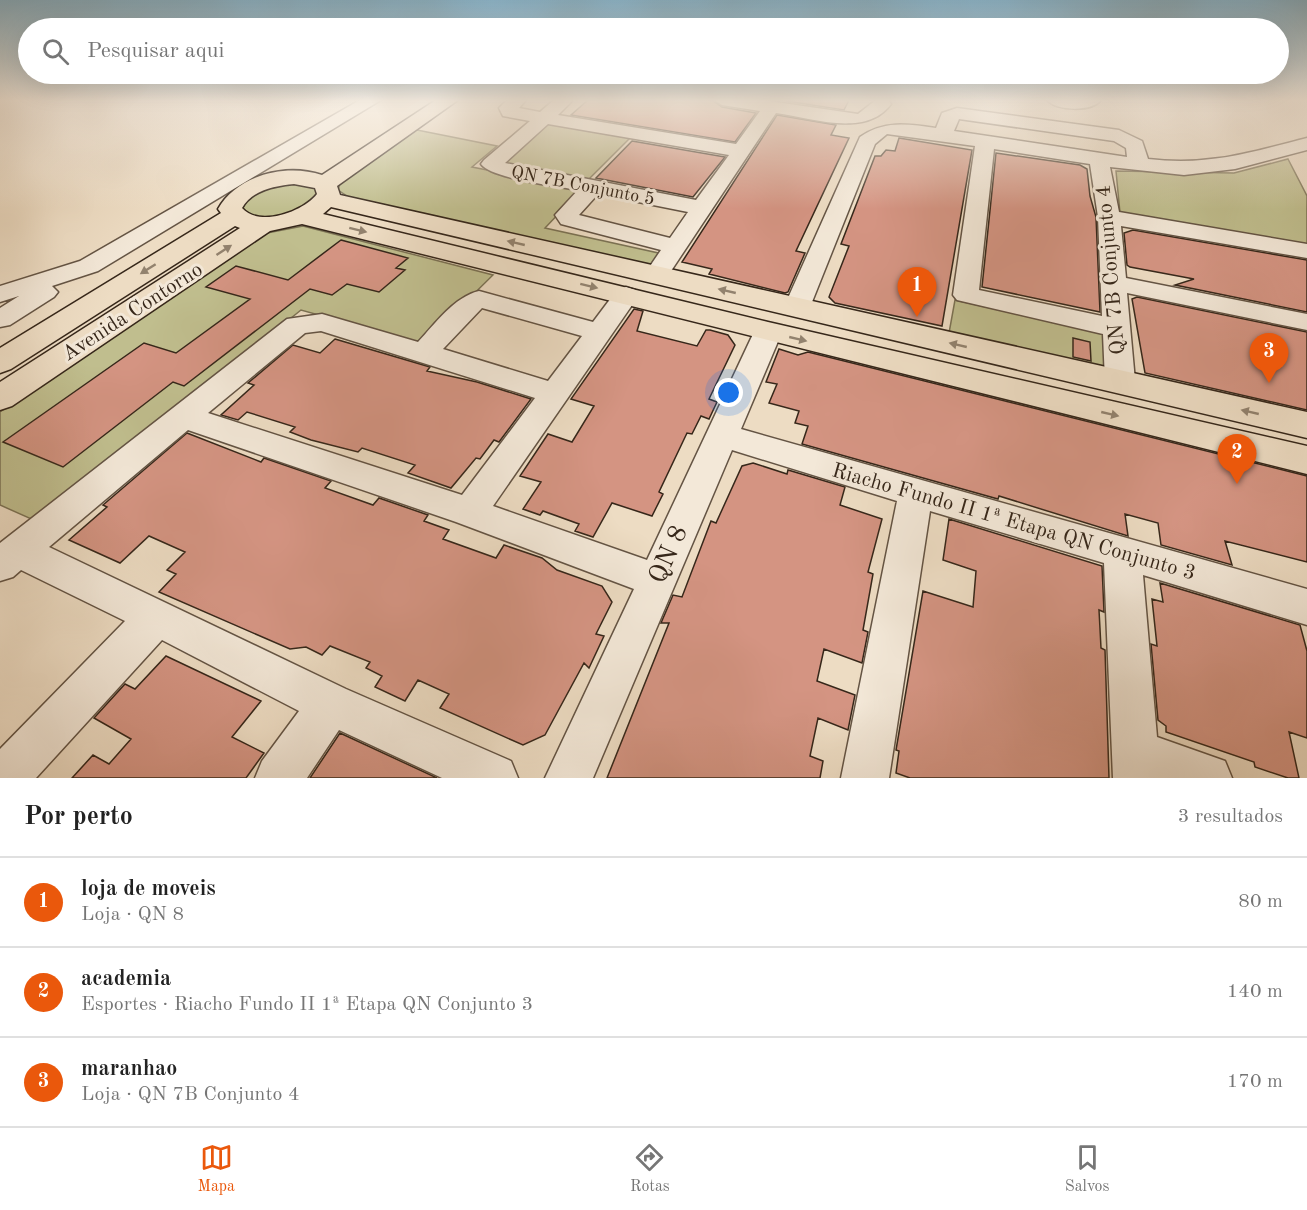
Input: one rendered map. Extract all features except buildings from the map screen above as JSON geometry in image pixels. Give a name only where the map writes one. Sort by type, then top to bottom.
[{"type":"main road","points":[[354,140],[361,136]]},
{"type":"main road","points":[[386,136],[326,192],[318,208],[302,216],[263,224],[244,222],[233,216],[231,209],[240,195],[264,183],[294,177],[308,178],[326,192],[554,265],[626,295],[768,332],[1004,371],[1072,371],[1307,425]]},
{"type":"main road","points":[[294,177],[324,159]]},
{"type":"main road","name":"Avenida Contorno","points":[[0,362],[233,216]]},
{"type":"main road","points":[[302,216],[554,265],[656,275],[797,307],[1004,371],[1073,405],[1307,460]]},
{"type":"main road","name":"Avenida Contorno","points":[[0,398],[263,224]]},
{"type":"main road","points":[[1072,371],[1063,374],[1058,383],[1058,391],[1073,405]]},
{"type":"street","points":[[0,319],[311,136]]},
{"type":"street","name":"QN 7B Conjunto 5","points":[[522,136],[491,164],[502,169],[592,188],[701,208]]},
{"type":"street","points":[[656,136],[741,151]]},
{"type":"street","points":[[656,275],[751,136]]},
{"type":"street","points":[[797,307],[868,136]]},
{"type":"street","points":[[971,136],[986,141],[1099,160],[1138,158]]},
{"type":"street","points":[[998,136],[1138,158],[1184,169],[1215,167],[1307,144]]},
{"type":"street","points":[[1115,136],[1126,138],[1135,145],[1138,158]]},
{"type":"street","points":[[986,141],[966,295],[1117,328]]},
{"type":"street","name":"QN 7B Conjunto 4","points":[[1099,160],[1109,217],[1120,381]]},
{"type":"street","points":[[592,188],[566,215],[568,219],[675,246]]},
{"type":"street","points":[[1109,217],[1307,251]]},
{"type":"street","points":[[0,294],[89,266]]},
{"type":"street","points":[[1114,283],[1307,322]]},
{"type":"street","points":[[469,512],[626,295]]},
{"type":"street","points":[[423,353],[470,304],[479,299],[599,332]]},
{"type":"street","points":[[494,778],[331,704],[156,618],[9,558],[291,328],[306,322],[321,322],[553,393]]},
{"type":"street","name":"QN 8","points":[[569,778],[720,435],[768,332]]},
{"type":"street","points":[[181,416],[469,512],[656,580]]},
{"type":"street","name":"Riacho Fundo II 1ª Etapa QN Conjunto 3","points":[[720,435],[1307,607]]},
{"type":"street","points":[[865,778],[916,493]]},
{"type":"street","points":[[1122,554],[1136,765],[1208,778]]},
{"type":"street","points":[[4,778],[156,618]]},
{"type":"street","points":[[279,778],[331,704]]},
{"type":"shaded area","points":[[402,136],[449,136],[497,146],[472,167],[582,189],[545,228],[663,254],[652,265],[350,198],[338,190],[341,180]]},
{"type":"shaded area","points":[[532,136],[632,136],[587,181],[499,163]]},
{"type":"shaded area","points":[[1288,159],[1307,196],[1307,244],[1120,213],[1116,171],[1234,173]]},
{"type":"shaded area","points":[[275,183],[316,185],[321,197],[285,218],[247,218],[238,202]]},
{"type":"shaded area","points":[[303,226],[493,275],[423,344],[301,310],[38,522],[0,505],[0,412],[267,233]]},
{"type":"shaded area","points":[[955,300],[1105,334],[1107,370],[949,333]]},
{"type":"place","name":"loja de moveis","points":[[917,317]]},
{"type":"place","name":"maranhao","points":[[1269,383]]},
{"type":"place","name":"academia","points":[[1237,484]]}]
